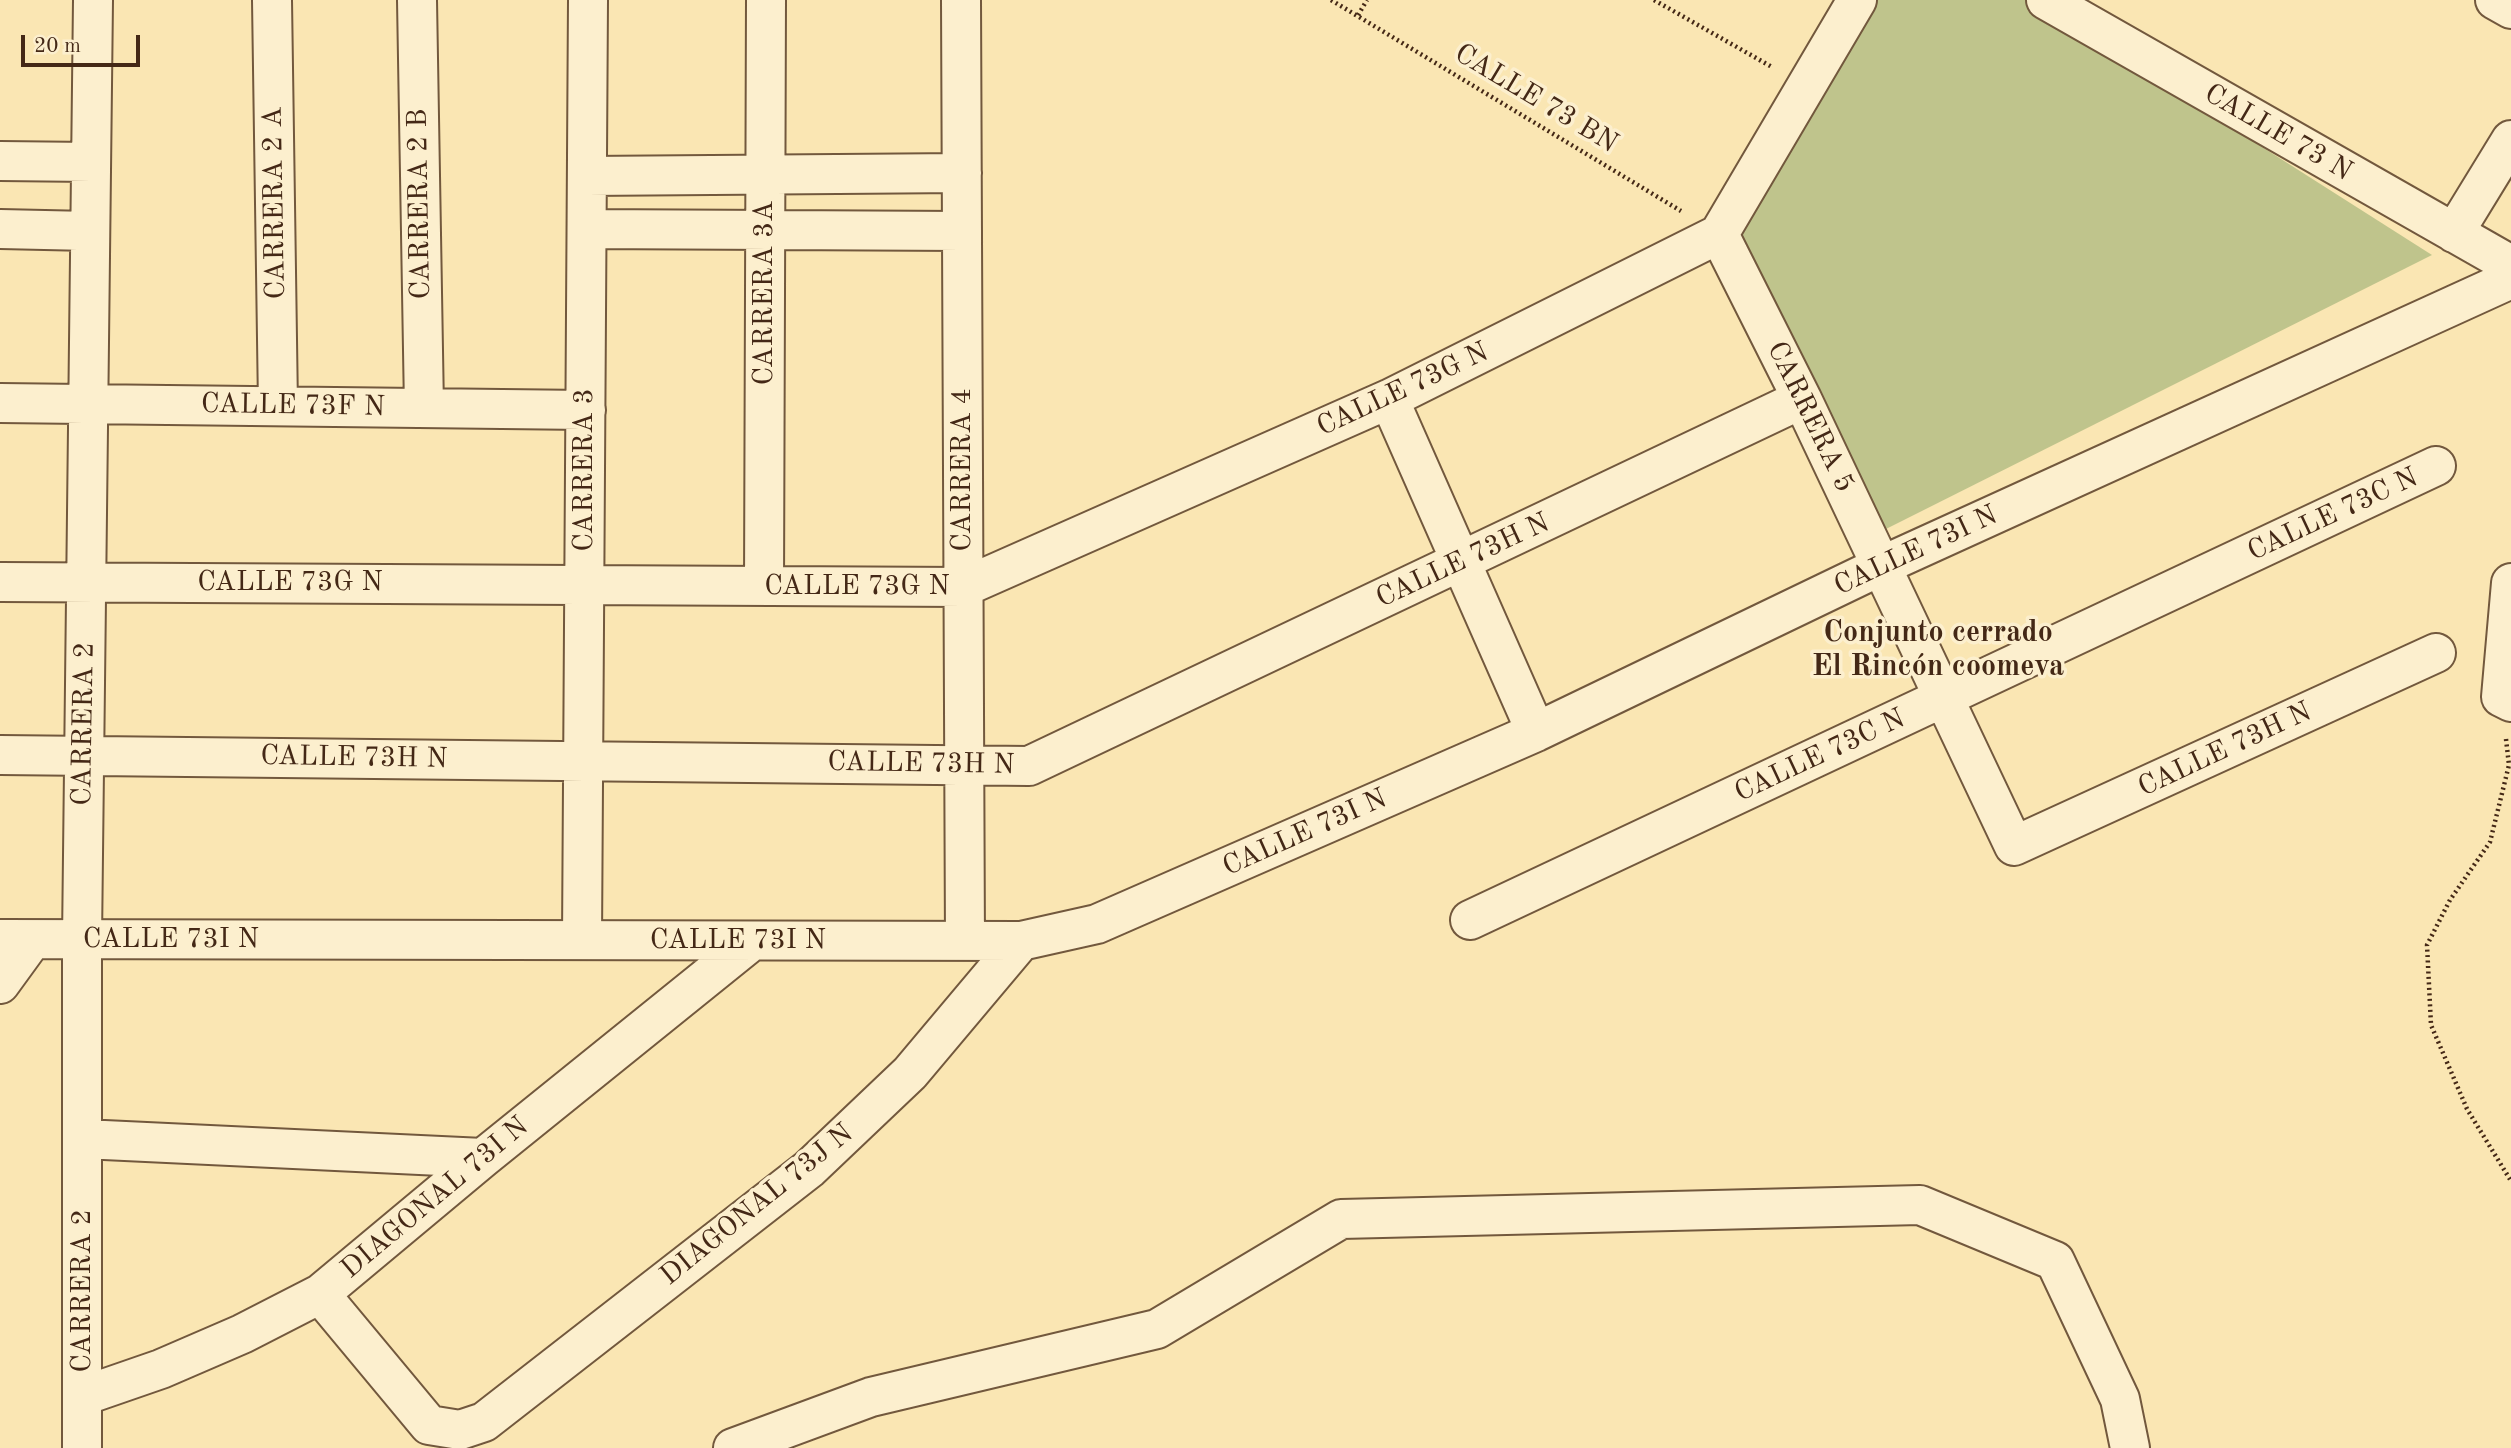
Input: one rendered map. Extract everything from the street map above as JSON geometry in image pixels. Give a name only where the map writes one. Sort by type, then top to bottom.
[{"type":"street","name":"CARRERA 2","points":[[82,1448],[83,755],[93,0]]},
{"type":"street","name":"CARRERA 2 A","points":[[272,0],[278,406]]},
{"type":"street","name":"CARRERA 2 B","points":[[417,0],[424,408]]},
{"type":"street","name":"CARRERA 3","points":[[582,940],[588,0]]},
{"type":"street","name":"CARRERA 3A","points":[[764,586],[766,0]]},
{"type":"street","name":"CARRERA 4","points":[[961,0],[965,941]]},
{"type":"street","points":[[1719,234],[1857,0]]},
{"type":"street","name":"CALLE 73 N","points":[[2046,0],[2511,265]]},
{"type":"street","points":[[2496,0],[2511,9]]},
{"type":"street","points":[[2454,233],[2511,140]]},
{"type":"street","points":[[0,161],[91,162]]},
{"type":"street","points":[[587,176],[962,173]]},
{"type":"street","points":[[0,229],[89,231]]},
{"type":"street","points":[[587,229],[962,231]]},
{"type":"street","name":"CALLE 73G N","points":[[0,582],[964,587],[1389,399],[1719,234]]},
{"type":"street","name":"CARRERA 5","points":[[1719,234],[1802,399],[2014,846]]},
{"type":"street","name":"CALLE 73I N","points":[[16,940],[1021,941],[1097,924],[1536,732],[1881,566],[2511,279]]},
{"type":"street","points":[[1389,399],[1536,732]]},
{"type":"street","name":"CALLE 73H N","points":[[0,755],[1029,766],[1802,399]]},
{"type":"street","name":"CALLE 73F N","points":[[0,403],[586,410]]},
{"type":"street","name":"CALLE 73C N","points":[[1470,920],[2436,466]]},
{"type":"street","points":[[2506,699],[2511,583]]},
{"type":"street","name":"CALLE 73H N","points":[[2014,846],[2435,653]]},
{"type":"street","points":[[0,984],[16,940]]},
{"type":"street","name":"DIAGONAL 73I N","points":[[83,1396],[161,1369],[242,1334],[320,1294],[483,1158],[752,941]]},
{"type":"street","name":"DIAGONAL 73J N","points":[[320,1294],[429,1425],[460,1430],[484,1422],[809,1169],[910,1073],[1021,941]]},
{"type":"street","points":[[83,1139],[483,1158]]},
{"type":"street","points":[[733,1448],[871,1397],[1157,1329],[1341,1219],[1920,1205],[2055,1261],[2120,1399],[2130,1448]]},
{"type":"path","name":"CALLE 73 BN","points":[[1331,0],[1719,234]]},
{"type":"path","points":[[1358,15],[1367,0]]},
{"type":"path","points":[[1654,0],[1806,87]]},
{"type":"path","points":[[2506,699],[2509,765],[2490,842],[2450,900],[2427,945],[2431,1025],[2467,1109],[2511,1181]]},
{"type":"green space","points":[[1857,0],[2031,0],[2432,255],[1878,533],[1723,225]]},
{"type":"district","name":"Conjunto cerrado El Rincón coomeva","points":[[1938,650]]}]
